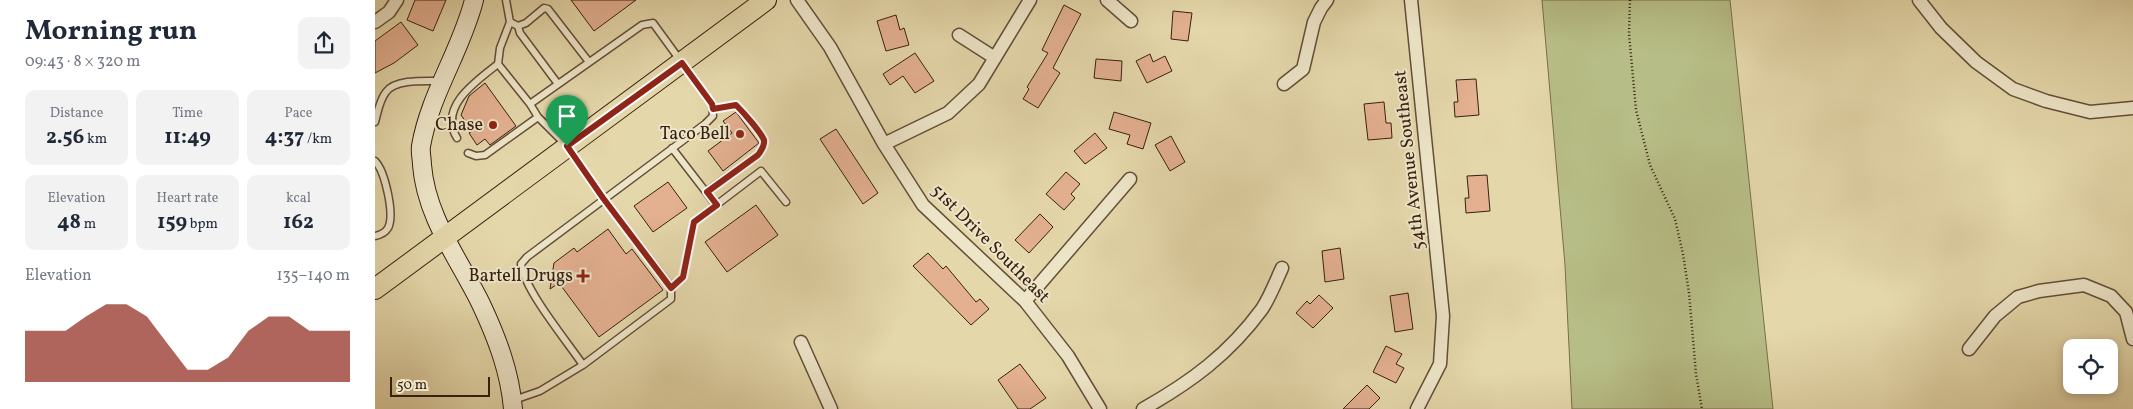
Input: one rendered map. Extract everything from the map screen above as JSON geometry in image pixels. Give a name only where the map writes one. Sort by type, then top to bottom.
[{"type":"main road","points":[[474,0],[468,24],[432,105],[421,148],[423,177],[432,209],[445,238],[481,303],[500,346],[513,405]]},
{"type":"main road","points":[[375,289],[682,63],[761,1]]},
{"type":"street","points":[[375,22],[389,12],[397,0]]},
{"type":"street","name":"51st Drive Southeast","points":[[797,0],[830,47],[885,144],[923,205],[1025,301],[1069,356],[1100,409]]},
{"type":"street","points":[[885,144],[948,113],[979,84],[1030,0]]},
{"type":"street","points":[[1107,0],[1131,21]]},
{"type":"street","points":[[1284,84],[1303,70],[1314,22],[1327,0]]},
{"type":"street","name":"54th Avenue Southeast","points":[[1411,0],[1443,316],[1440,364],[1417,409]]},
{"type":"street","points":[[1919,0],[1941,28],[1976,62],[2013,89],[2045,101],[2090,112],[2133,108]]},
{"type":"street","points":[[959,35],[995,58]]},
{"type":"street","points":[[1025,301],[1130,179]]},
{"type":"street","points":[[1143,409],[1178,390],[1228,350],[1263,308],[1283,268]]},
{"type":"street","points":[[1969,349],[1995,316],[2018,297],[2039,291],[2084,285],[2111,296],[2126,312],[2133,339]]},
{"type":"street","points":[[801,342],[831,409]]},
{"type":"lane","points":[[506,0],[510,22],[500,48],[498,64],[538,117],[567,146],[603,198],[671,288],[671,299],[583,365],[513,405]]},
{"type":"lane","points":[[517,26],[526,23],[544,8],[548,9],[589,62]]},
{"type":"lane","points":[[510,22],[517,26],[520,33],[558,84]]},
{"type":"lane","points":[[530,104],[642,25],[653,23],[712,104],[713,116],[705,124],[603,198],[527,257],[521,264],[523,272],[536,296],[583,365]]},
{"type":"lane","points":[[457,138],[452,130],[451,121],[461,96],[470,85],[498,64]]},
{"type":"lane","points":[[375,122],[382,98],[387,89],[409,81],[442,81]]},
{"type":"lane","points":[[707,192],[758,155],[764,146],[763,140],[736,105],[713,109]]},
{"type":"lane","points":[[468,153],[476,156],[485,155],[538,117]]},
{"type":"lane","points":[[672,148],[717,205]]},
{"type":"lane","points":[[375,161],[384,175],[391,222],[387,230],[375,236]]},
{"type":"lane","points":[[671,288],[683,277],[694,222],[761,171],[786,202]]},
{"type":"path","points":[[1630,0],[1629,34],[1636,110],[1650,165],[1675,219],[1683,254],[1689,293],[1696,374],[1703,409]]},
{"type":"green space","points":[[1542,0],[1730,0],[1773,409],[1572,409],[1565,265]]},
{"type":"building","points":[[415,0],[446,0],[433,31],[407,20]]},
{"type":"building","points":[[571,0],[636,0],[594,31]]},
{"type":"building","points":[[1064,5],[1081,14],[1053,68],[1060,73],[1038,108],[1023,99],[1029,89],[1027,87],[1048,53],[1042,50]]},
{"type":"building","points":[[1173,11],[1192,13],[1188,41],[1171,39]]},
{"type":"building","points":[[896,15],[900,30],[904,28],[909,45],[886,51],[877,21]]},
{"type":"building","points":[[401,22],[418,45],[394,63],[375,73],[375,41]]},
{"type":"building","points":[[915,53],[934,81],[915,93],[903,76],[890,85],[883,74]]},
{"type":"building","points":[[1150,54],[1153,62],[1165,56],[1172,71],[1147,83],[1136,61]]},
{"type":"building","points":[[1096,59],[1122,61],[1121,81],[1094,78]]},
{"type":"building","points":[[1476,79],[1479,115],[1455,117],[1454,102],[1458,102],[1456,80]]},
{"type":"building","points":[[485,83],[516,126],[490,145],[485,139],[477,145],[469,133],[472,131],[461,115],[469,96]]},
{"type":"building","points":[[1384,102],[1386,123],[1391,123],[1392,138],[1368,140],[1364,104]]},
{"type":"building","points":[[736,112],[759,143],[723,171],[708,151],[732,133],[723,121]]},
{"type":"building","points":[[1114,112],[1151,123],[1143,149],[1127,144],[1130,135],[1109,129]]},
{"type":"building","points":[[836,129],[878,193],[863,204],[820,139]]},
{"type":"building","points":[[1095,133],[1107,148],[1085,164],[1074,151]]},
{"type":"building","points":[[1171,136],[1185,162],[1170,171],[1155,145]]},
{"type":"building","points":[[1066,172],[1080,184],[1071,194],[1075,198],[1064,210],[1046,194]]},
{"type":"building","points":[[1487,175],[1490,211],[1466,213],[1465,198],[1469,198],[1467,176]]},
{"type":"building","points":[[668,182],[687,208],[653,232],[634,206]]},
{"type":"building","points":[[756,205],[778,235],[727,272],[705,242]]},
{"type":"building","points":[[1040,214],[1053,227],[1029,253],[1015,240]]},
{"type":"building","points":[[608,229],[626,254],[632,249],[663,290],[599,337],[559,283],[550,289],[554,263],[574,248],[577,252]]},
{"type":"building","points":[[1340,248],[1344,279],[1325,282],[1322,251]]},
{"type":"building","points":[[928,253],[943,269],[946,266],[976,302],[980,299],[989,309],[971,325],[913,266]]},
{"type":"building","points":[[1408,293],[1413,329],[1395,332],[1390,296]]},
{"type":"building","points":[[1319,295],[1333,308],[1313,328],[1296,313],[1307,301],[1310,304]]},
{"type":"building","points":[[1386,346],[1402,354],[1396,364],[1404,368],[1396,383],[1373,372]]},
{"type":"building","points":[[1020,364],[1046,398],[1030,409],[1018,409],[998,380]]},
{"type":"building","points":[[1367,385],[1380,398],[1369,409],[1343,409]]},
{"type":"place","name":"Chase","points":[[493,125]]},
{"type":"place","name":"Taco Bell","points":[[740,134]]},
{"type":"place","name":"Bartell Drugs","points":[[583,276]]},
{"type":"route","points":[[682,63],[712,104],[713,109],[727,105],[736,105],[763,140],[764,146],[758,155],[707,192],[717,205],[694,222],[683,277],[671,288],[603,198],[567,146],[682,63]]}]
